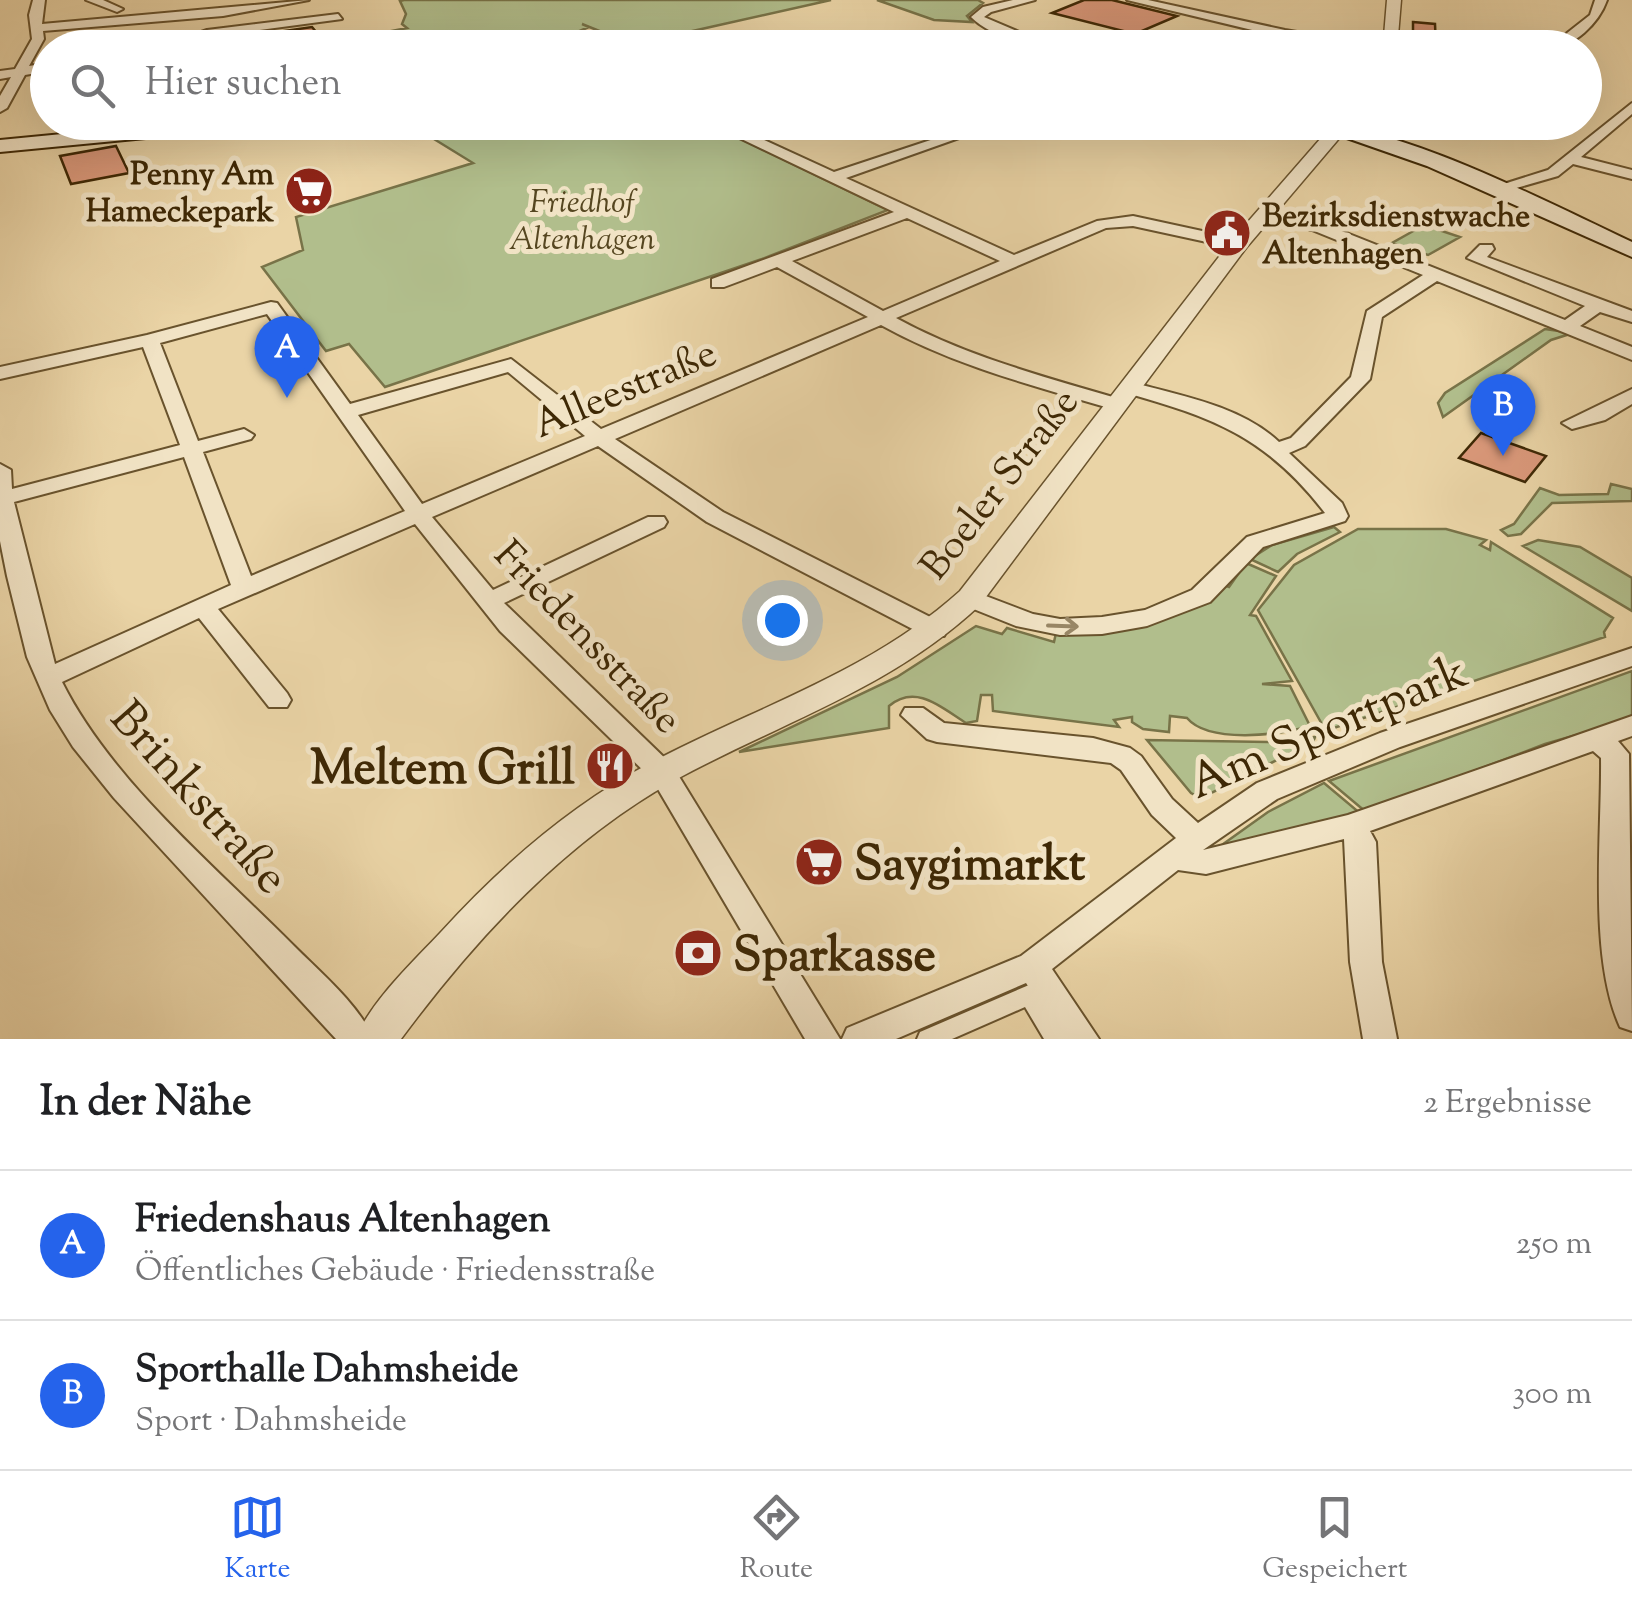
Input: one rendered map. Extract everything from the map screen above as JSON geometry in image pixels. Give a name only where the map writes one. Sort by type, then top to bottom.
[{"type":"main road","points":[[0,146],[62,140]]},
{"type":"main road","points":[[1380,140],[1499,188],[1632,250]]},
{"type":"street","points":[[39,0],[35,15],[39,28],[223,13],[303,0]]},
{"type":"street","points":[[92,0],[117,9]]},
{"type":"street","points":[[1007,30],[977,18],[988,9],[1028,0]]},
{"type":"street","points":[[1132,0],[1267,30]]},
{"type":"street","points":[[1391,30],[1394,0]]},
{"type":"street","points":[[1578,30],[1595,17],[1601,0]]},
{"type":"street","points":[[233,30],[338,17]]},
{"type":"street","points":[[0,108],[30,53]]},
{"type":"street","points":[[0,74],[30,69]]},
{"type":"street","points":[[1602,133],[1632,107]]},
{"type":"street","points":[[1602,126],[1608,128]]},
{"type":"street","points":[[756,140],[1017,263]]},
{"type":"street","points":[[835,177],[946,140]]},
{"type":"street","name":"Boeler Straße","points":[[376,1039],[418,983],[488,908],[595,816],[662,772],[830,691],[935,630],[970,598],[1239,244],[1330,140]]},
{"type":"street","points":[[1499,188],[1546,176],[1594,140]]},
{"type":"street","points":[[1573,159],[1632,175]]},
{"type":"street","points":[[718,283],[908,212]]},
{"type":"street","points":[[1266,214],[1318,227],[1632,354]]},
{"type":"street","name":"Alleestraße","points":[[47,678],[244,588],[1120,220],[1239,244]]},
{"type":"street","points":[[1486,249],[1474,258],[1632,316]]},
{"type":"street","points":[[778,260],[882,318],[977,362],[1123,396],[1208,410],[1260,436],[1278,450],[1338,514],[1252,543],[1228,564],[1200,598],[1150,615],[1088,627],[1060,627],[1014,616],[970,598]]},
{"type":"street","points":[[1278,450],[1298,442],[1360,379],[1373,316],[1435,276]]},
{"type":"street","points":[[1566,326],[1598,305]]},
{"type":"street","name":"Friedensstraße","points":[[150,340],[272,307],[419,515],[508,625],[662,772],[823,1039]]},
{"type":"street","points":[[0,373],[150,340],[244,588]]},
{"type":"street","points":[[348,411],[510,365],[600,438],[714,516],[935,630]]},
{"type":"street","points":[[1572,424],[1598,416],[1632,394]]},
{"type":"street","points":[[2,498],[244,435]]},
{"type":"street","name":"Brinkstraße","points":[[0,470],[2,498],[47,678],[58,703],[106,772],[205,879],[317,990],[356,1039]]},
{"type":"street","points":[[489,601],[656,522]]},
{"type":"street","points":[[202,606],[278,700]]},
{"type":"street","name":"Am Sportpark","points":[[914,715],[937,732],[1094,748],[1120,755],[1131,763],[1186,847],[1267,792],[1312,770],[1531,689],[1632,657]]},
{"type":"street","points":[[1632,726],[1615,750],[1614,882],[1620,974],[1632,1016]]},
{"type":"street","points":[[858,1039],[1032,966],[1186,847],[1189,862],[1206,862],[1352,826],[1615,750]]},
{"type":"street","points":[[1352,826],[1362,842],[1366,962],[1380,1039]]},
{"type":"street","points":[[1032,966],[1082,1039]]},
{"type":"street","points":[[928,1039],[1028,995],[1057,1039]]},
{"type":"green space","points":[[831,0],[697,30],[597,30],[582,24],[589,27],[397,30],[407,28],[402,24],[406,14],[400,1]]},
{"type":"green space","points":[[877,0],[983,3],[967,16],[972,22],[934,20]]},
{"type":"green space","name":"Friedhof Altenhagen","points":[[436,140],[743,140],[888,210],[762,259],[385,387],[349,344],[326,351],[262,267],[303,250],[296,217],[473,163]]},
{"type":"green space","points":[[1424,225],[1460,237],[1428,255],[1392,243]]},
{"type":"green space","points":[[1545,329],[1573,333],[1551,340],[1443,417],[1438,403],[1445,393]]},
{"type":"green space","points":[[1611,484],[1632,489],[1632,501],[1552,503],[1521,534],[1508,536],[1501,530],[1514,524],[1540,488],[1559,495],[1608,494]]},
{"type":"green space","points":[[1334,527],[1340,532],[1297,554],[1278,572],[1250,559],[1272,545]]},
{"type":"green space","points":[[1358,529],[1446,529],[1486,540],[1480,545],[1490,550],[1491,542],[1613,618],[1605,637],[1334,728],[1323,726],[1258,610],[1294,565]]},
{"type":"green space","points":[[1538,540],[1580,547],[1632,578],[1632,611],[1523,546]]},
{"type":"green space","points":[[1246,563],[1276,576],[1250,615],[1256,616],[1292,681],[1262,684],[1290,686],[1310,726],[1264,734],[1228,734],[1197,726],[1187,718],[1170,716],[1169,732],[1143,729],[1132,722],[1132,717],[1114,720],[1119,727],[993,711],[992,695],[981,695],[977,721],[966,723],[929,700],[909,697],[889,706],[889,728],[739,752],[897,677],[976,626],[1002,634],[1007,628],[1054,642],[1056,633],[1094,631],[1221,584],[1229,587]]},
{"type":"green space","points":[[1632,671],[1632,719],[1545,744],[1366,812],[1329,781]]},
{"type":"green space","points":[[1315,737],[1313,742],[1201,798],[1191,793],[1147,740],[1268,742]]},
{"type":"green space","points":[[1324,783],[1361,814],[1219,847],[1268,812]]},
{"type":"building","points":[[1084,0],[1112,0],[1177,16],[1144,30],[1119,30],[1052,13]]},
{"type":"building","points":[[1413,22],[1435,24],[1435,30],[1413,30]]},
{"type":"building","points":[[116,146],[129,173],[71,184],[60,156]]},
{"type":"building","points":[[1481,433],[1546,456],[1525,482],[1459,458]]},
{"type":"place","name":"Penny Am Hameckepark","points":[[309,191]]},
{"type":"place","name":"Bezirksdienstwache Altenhagen","points":[[1227,233]]},
{"type":"place","name":"Friedenshaus Altenhagen","points":[[287,398]]},
{"type":"place","name":"Sporthalle Dahmsheide","points":[[1503,456]]},
{"type":"place","name":"Meltem Grill","points":[[610,766]]},
{"type":"place","name":"Saygimarkt","points":[[819,862]]},
{"type":"place","name":"Sparkasse","points":[[698,953]]}]
